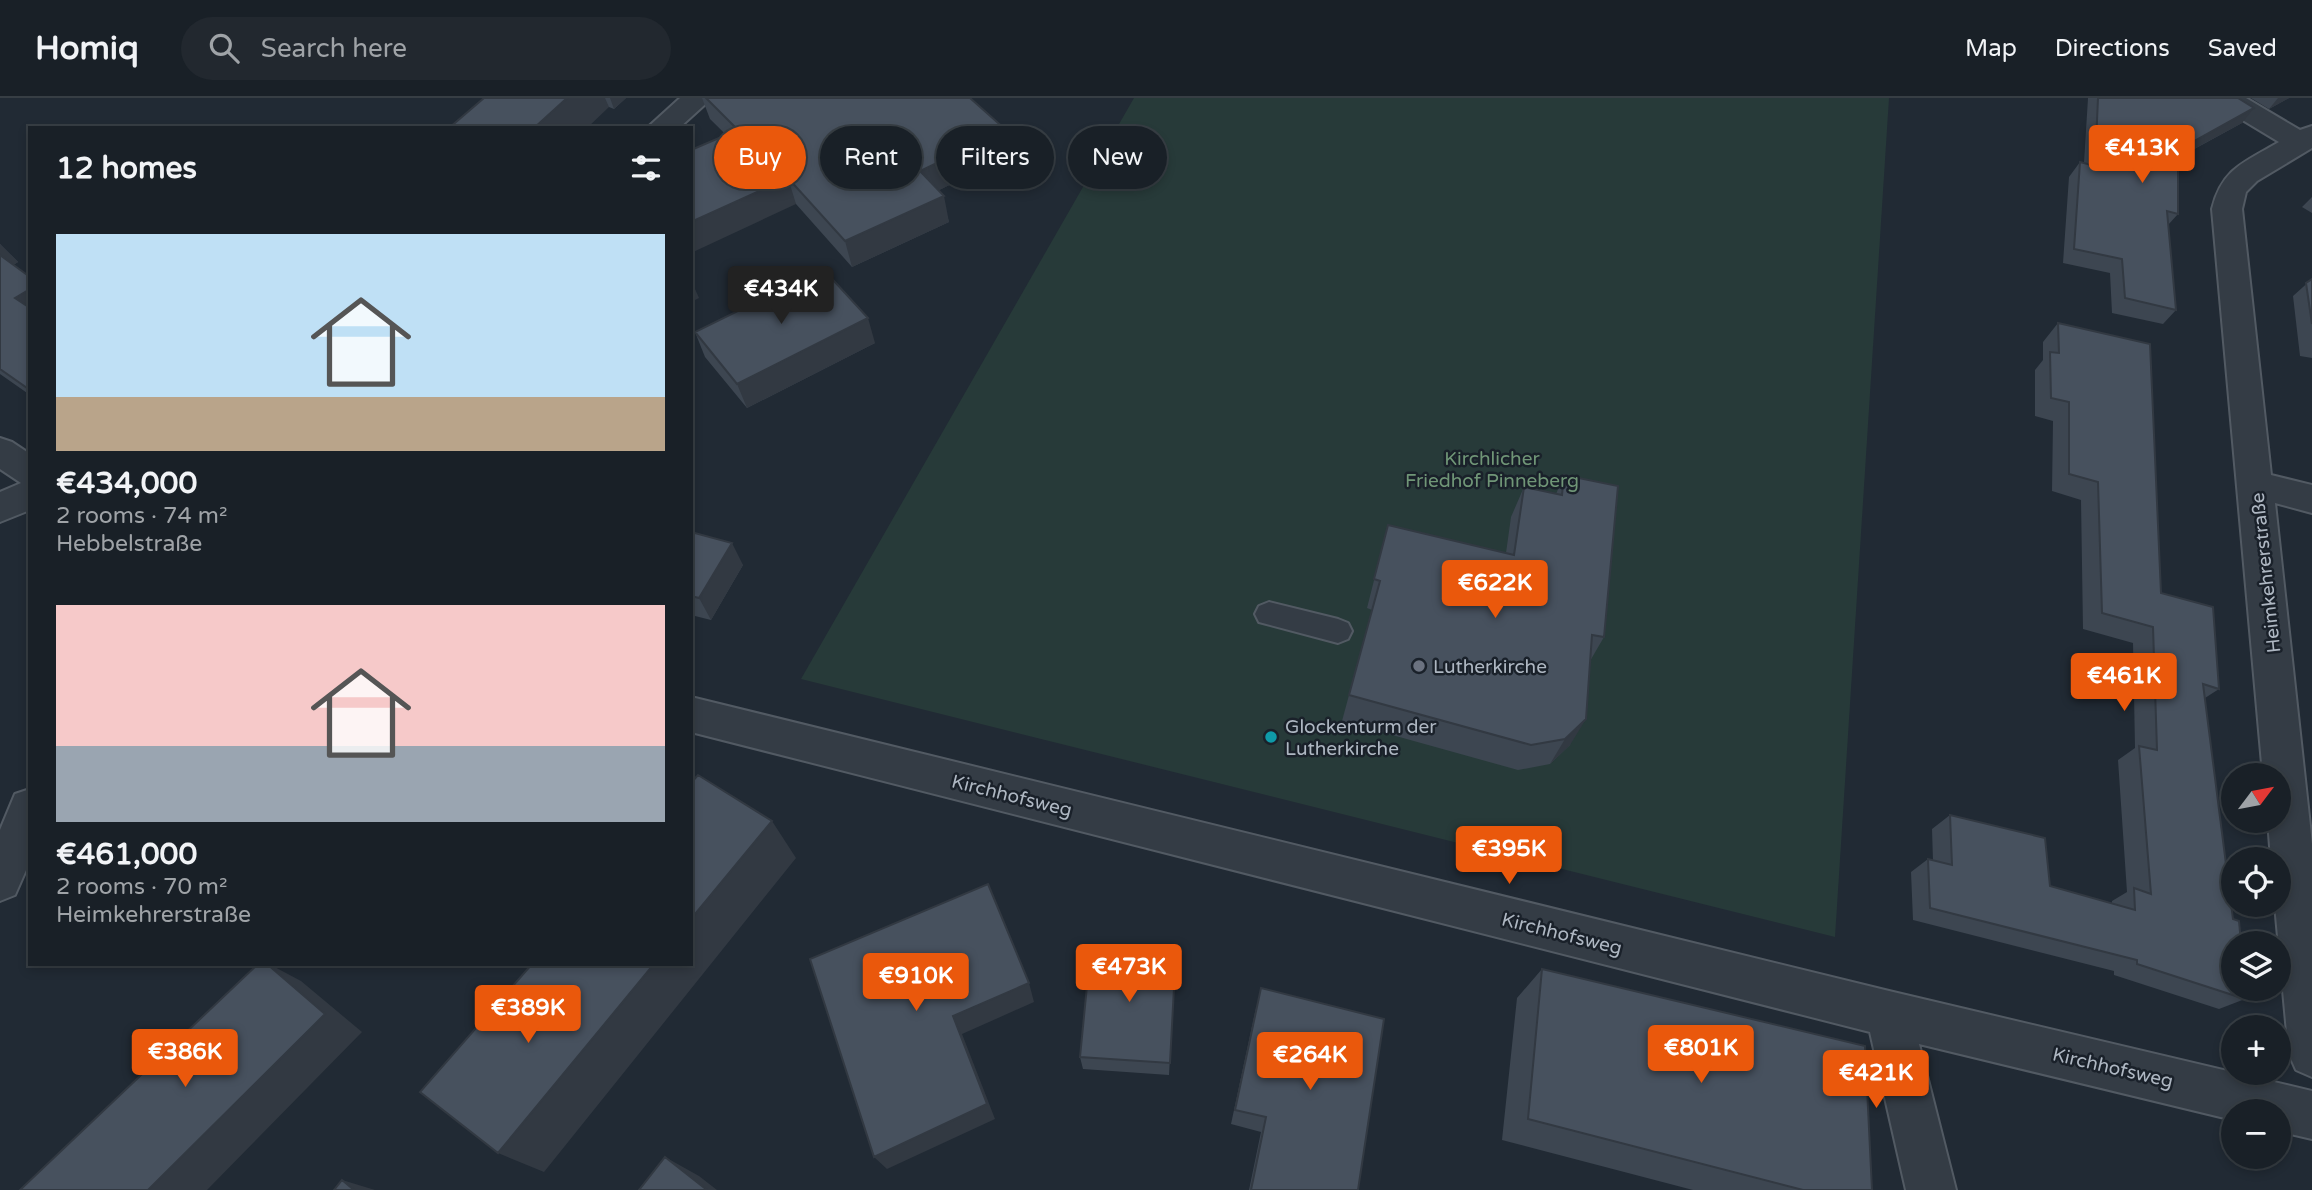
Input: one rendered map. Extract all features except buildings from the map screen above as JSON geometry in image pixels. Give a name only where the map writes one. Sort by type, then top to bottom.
[{"type":"street","points":[[663,126],[698,98]]},
{"type":"street","points":[[2226,98],[2305,138]]},
{"type":"street","name":"Heimkehrerstraße","points":[[2305,138],[2247,174],[2232,189],[2227,209],[2257,485],[2312,1054]]},
{"type":"street","points":[[0,451],[28,471]]},
{"type":"street","points":[[2257,485],[2312,499]]},
{"type":"street","points":[[0,508],[28,495]]},
{"type":"street","name":"Kirchhofsweg","points":[[693,715],[1889,1014],[2312,1115]]},
{"type":"street","points":[[0,881],[28,813]]},
{"type":"street","points":[[1889,1014],[1931,1190]]},
{"type":"lane","points":[[1269,614],[1338,631]]},
{"type":"green space","name":"Kirchlicher Friedhof Pinneberg","points":[[1134,98],[1889,98],[1835,937],[801,679],[1082,189],[1167,189],[1167,126],[1118,126]]},
{"type":"place","name":"Lutherkirche","points":[[1419,666]]},
{"type":"place","name":"Glockenturm der Lutherkirche","points":[[1271,737]]}]
